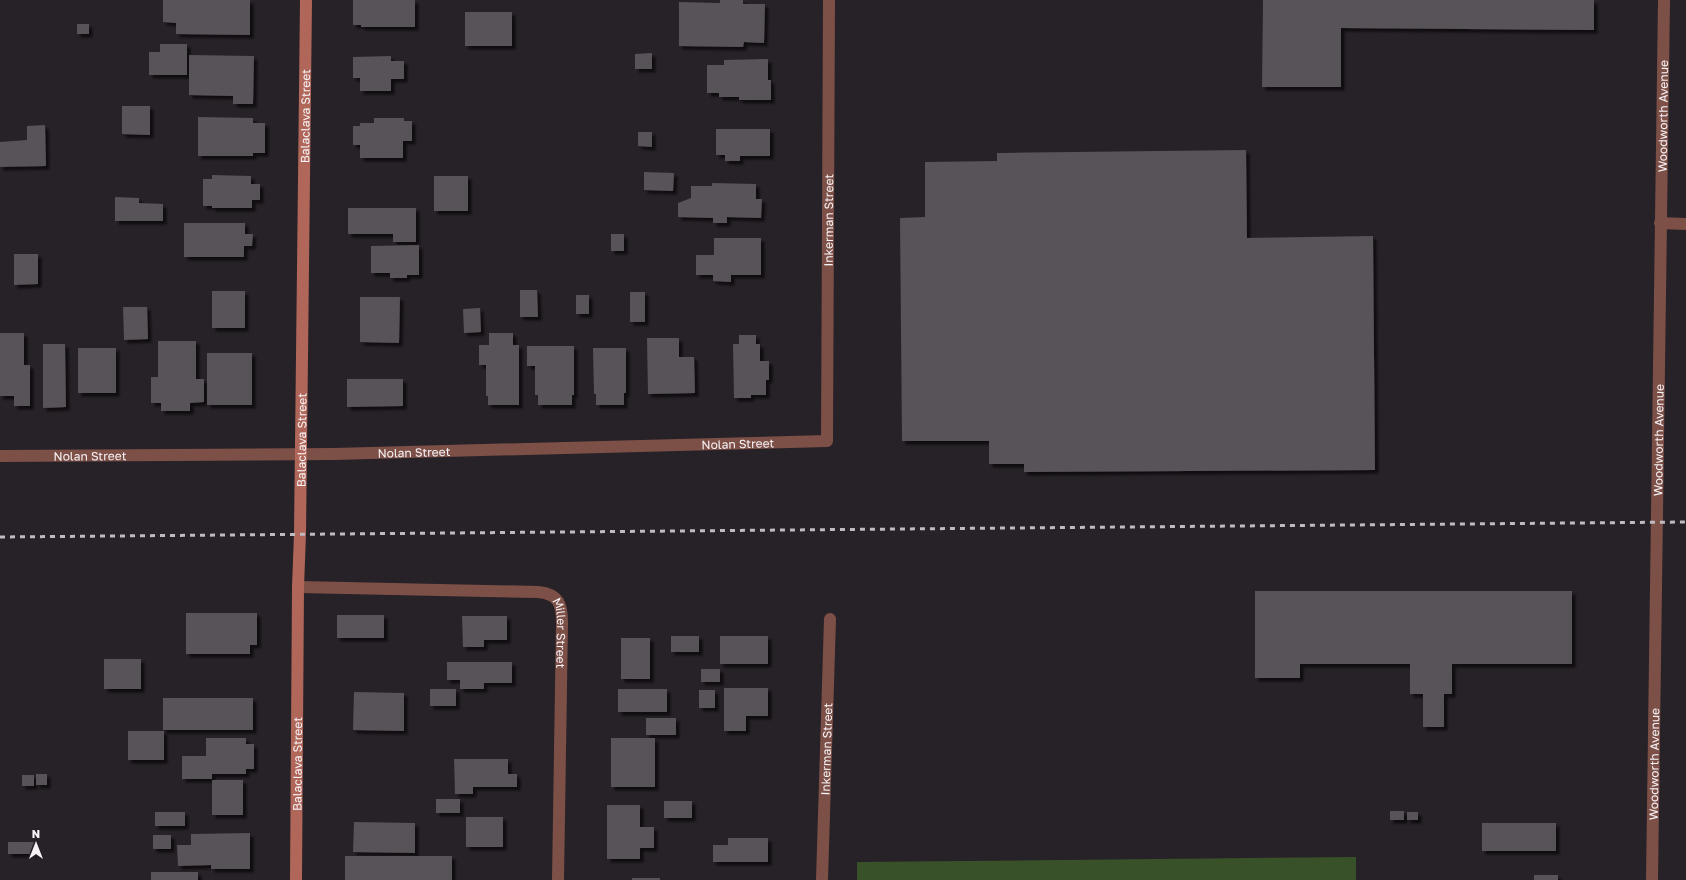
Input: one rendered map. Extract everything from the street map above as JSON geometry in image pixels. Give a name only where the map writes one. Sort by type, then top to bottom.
[{"type":"street","name":"Balaclava Street","points":[[296,880],[298,587],[300,534],[306,0]]},
{"type":"street","name":"Inkerman Street","points":[[827,441],[829,0]]},
{"type":"street","name":"Woodworth Avenue","points":[[1652,880],[1664,0]]},
{"type":"street","points":[[1660,223],[1686,224]]},
{"type":"street","name":"Nolan Street","points":[[0,456],[300,454],[827,441]]},
{"type":"street","name":"Miller Street","points":[[298,587],[548,592],[558,600],[562,611],[558,880]]},
{"type":"street","name":"Inkerman Street","points":[[822,880],[830,619]]},
{"type":"green space","points":[[1356,857],[1356,880],[857,880],[857,862]]},
{"type":"building","points":[[163,0],[250,0],[250,35],[176,34],[176,23],[163,22]]},
{"type":"building","points":[[353,0],[415,0],[415,27],[361,27],[361,25],[353,25]]},
{"type":"building","points":[[720,0],[743,0],[743,4],[765,4],[764,43],[744,42],[743,47],[679,46],[679,2],[720,3]]},
{"type":"building","points":[[1263,0],[1594,0],[1594,30],[1341,28],[1341,87],[1262,87]]},
{"type":"building","points":[[465,12],[512,12],[512,46],[465,46]]},
{"type":"building","points":[[77,24],[89,24],[89,34],[77,34]]},
{"type":"building","points":[[160,44],[187,44],[187,75],[149,75],[149,52],[160,52]]},
{"type":"building","points":[[652,53],[652,69],[635,69],[635,54]]},
{"type":"building","points":[[189,55],[254,56],[253,104],[233,104],[233,96],[189,95]]},
{"type":"building","points":[[391,56],[391,61],[404,61],[404,79],[391,79],[391,91],[360,91],[360,78],[353,78],[353,57]]},
{"type":"building","points":[[768,59],[768,80],[771,80],[771,100],[739,100],[739,97],[719,97],[719,93],[707,93],[707,65],[724,65],[724,60]]},
{"type":"building","points":[[122,106],[150,106],[150,135],[122,134]]},
{"type":"building","points":[[198,117],[253,118],[253,123],[265,123],[265,153],[253,153],[253,156],[198,156]]},
{"type":"building","points":[[374,118],[404,118],[404,121],[412,121],[412,141],[403,141],[403,158],[360,158],[360,145],[353,145],[353,126],[360,126],[360,123],[374,123]]},
{"type":"building","points":[[45,125],[46,166],[0,167],[0,142],[27,140],[27,126]]},
{"type":"building","points":[[716,129],[770,129],[770,156],[740,156],[740,161],[725,161],[725,155],[716,155]]},
{"type":"building","points":[[638,132],[652,132],[652,147],[638,146]]},
{"type":"building","points":[[1246,150],[1247,238],[1373,236],[1375,470],[1024,472],[1024,464],[989,464],[989,441],[902,441],[900,218],[925,217],[925,162],[997,161],[997,153]]},
{"type":"building","points":[[644,172],[674,173],[673,191],[644,190]]},
{"type":"building","points":[[212,175],[251,176],[251,184],[260,184],[260,200],[252,200],[252,208],[212,208],[212,206],[203,206],[203,179],[212,179]]},
{"type":"building","points":[[434,176],[468,176],[468,211],[434,211]]},
{"type":"building","points":[[712,183],[756,184],[756,199],[762,199],[761,218],[727,217],[727,223],[713,223],[713,218],[678,217],[678,203],[691,198],[691,186],[712,186]]},
{"type":"building","points":[[115,197],[139,198],[139,203],[163,204],[163,221],[115,221]]},
{"type":"building","points":[[348,208],[416,208],[416,242],[393,242],[393,234],[348,234]]},
{"type":"building","points":[[184,223],[245,223],[245,234],[253,234],[252,246],[244,246],[244,257],[184,257]]},
{"type":"building","points":[[611,234],[624,234],[624,251],[611,251]]},
{"type":"building","points":[[714,238],[761,238],[761,275],[731,275],[731,282],[713,281],[713,275],[696,275],[696,255],[714,255]]},
{"type":"building","points":[[419,245],[419,275],[407,275],[407,278],[390,278],[390,273],[371,273],[371,246]]},
{"type":"building","points":[[14,254],[38,254],[38,284],[14,285]]},
{"type":"building","points":[[520,290],[537,290],[538,317],[520,317]]},
{"type":"building","points":[[212,291],[245,291],[245,328],[212,328]]},
{"type":"building","points":[[630,292],[645,292],[645,322],[630,322]]},
{"type":"building","points":[[576,295],[589,295],[589,314],[576,314]]},
{"type":"building","points":[[360,297],[400,297],[399,343],[360,342]]},
{"type":"building","points":[[123,307],[147,307],[148,339],[124,340]]},
{"type":"building","points":[[480,308],[481,332],[464,333],[463,309]]},
{"type":"building","points":[[0,333],[24,333],[24,365],[30,365],[30,406],[14,406],[14,396],[0,396]]},
{"type":"building","points":[[489,333],[513,333],[513,345],[519,345],[519,405],[488,405],[488,396],[486,396],[486,365],[479,365],[479,345],[489,345]]},
{"type":"building","points":[[739,335],[756,335],[756,344],[760,344],[760,361],[769,361],[769,380],[766,380],[766,395],[751,395],[751,398],[734,398],[733,344],[739,344]]},
{"type":"building","points":[[647,338],[679,338],[679,357],[694,357],[695,393],[648,394]]},
{"type":"building","points":[[158,341],[196,341],[196,379],[204,379],[204,402],[190,403],[190,411],[161,411],[161,403],[151,403],[151,377],[158,377]]},
{"type":"building","points":[[43,344],[65,344],[66,407],[43,408]]},
{"type":"building","points":[[527,346],[574,346],[574,395],[572,395],[572,405],[538,405],[538,395],[535,395],[535,366],[527,366]]},
{"type":"building","points":[[78,348],[116,348],[116,393],[78,393]]},
{"type":"building","points":[[593,348],[626,348],[626,393],[624,393],[624,405],[596,405],[596,394],[594,394]]},
{"type":"building","points":[[207,353],[252,353],[252,405],[207,405]]},
{"type":"building","points":[[347,379],[403,379],[403,406],[347,407]]},
{"type":"building","points":[[1255,591],[1572,591],[1572,664],[1452,664],[1452,694],[1444,694],[1444,727],[1423,727],[1423,694],[1410,694],[1410,664],[1300,664],[1300,678],[1255,678]]},
{"type":"building","points":[[186,613],[257,613],[257,645],[250,645],[250,654],[186,654]]},
{"type":"building","points":[[337,615],[384,615],[384,638],[337,638]]},
{"type":"building","points":[[462,616],[507,616],[507,640],[484,640],[484,647],[463,647]]},
{"type":"building","points":[[671,636],[699,636],[699,652],[671,652]]},
{"type":"building","points":[[720,636],[768,636],[768,664],[720,664]]},
{"type":"building","points":[[621,638],[650,638],[650,679],[621,679]]},
{"type":"building","points":[[104,659],[141,659],[141,689],[104,689]]},
{"type":"building","points":[[447,662],[512,662],[512,683],[484,683],[484,689],[460,689],[460,680],[447,680]]},
{"type":"building","points":[[701,669],[720,669],[720,682],[701,682]]},
{"type":"building","points":[[724,688],[768,688],[768,716],[746,716],[746,731],[724,731]]},
{"type":"building","points":[[430,689],[456,689],[456,706],[430,706]]},
{"type":"building","points":[[618,689],[667,689],[667,712],[618,712]]},
{"type":"building","points":[[699,690],[715,690],[715,708],[699,708]]},
{"type":"building","points":[[354,692],[404,693],[404,731],[353,730]]},
{"type":"building","points":[[163,698],[253,698],[253,730],[163,730]]},
{"type":"building","points":[[646,718],[676,718],[676,735],[646,735]]},
{"type":"building","points":[[128,731],[164,731],[164,760],[128,760]]},
{"type":"building","points":[[206,738],[246,738],[246,744],[254,744],[254,769],[246,769],[246,774],[212,774],[212,779],[182,779],[182,756],[206,756]]},
{"type":"building","points":[[611,738],[655,738],[655,787],[611,787]]},
{"type":"building","points":[[454,759],[508,759],[508,774],[517,774],[517,787],[473,787],[473,794],[455,794]]},
{"type":"building","points":[[36,774],[47,774],[47,785],[36,785]]},
{"type":"building","points":[[22,775],[34,775],[34,786],[22,786]]},
{"type":"building","points":[[212,780],[243,780],[243,815],[212,815]]},
{"type":"building","points":[[436,799],[460,799],[460,813],[436,813]]},
{"type":"building","points":[[664,801],[692,801],[692,818],[664,818]]},
{"type":"building","points":[[607,805],[640,805],[640,827],[654,827],[654,848],[640,848],[640,859],[607,859]]},
{"type":"building","points":[[1390,811],[1404,811],[1404,820],[1390,820]]},
{"type":"building","points":[[155,812],[185,812],[185,826],[155,826]]},
{"type":"building","points":[[1407,812],[1418,812],[1418,820],[1407,820]]},
{"type":"building","points":[[466,817],[503,817],[503,847],[466,847]]},
{"type":"building","points":[[354,822],[415,823],[415,853],[353,852]]},
{"type":"building","points":[[1482,823],[1556,823],[1556,851],[1482,851]]},
{"type":"building","points":[[250,833],[250,869],[211,869],[211,865],[178,866],[177,845],[191,845],[191,834]]},
{"type":"building","points":[[153,835],[171,835],[171,849],[153,849]]},
{"type":"building","points":[[728,838],[768,838],[768,862],[713,862],[713,845],[728,845]]},
{"type":"building","points":[[8,842],[34,842],[34,854],[8,854]]},
{"type":"building","points":[[345,856],[452,856],[452,880],[345,880]]},
{"type":"building","points":[[151,872],[198,872],[198,880],[151,880]]},
{"type":"building","points":[[1534,875],[1558,875],[1558,880],[1534,880]]},
{"type":"building","points":[[632,878],[660,878],[660,880],[632,880]]},
{"type":"railway","points":[[0,537],[1686,522]]}]
